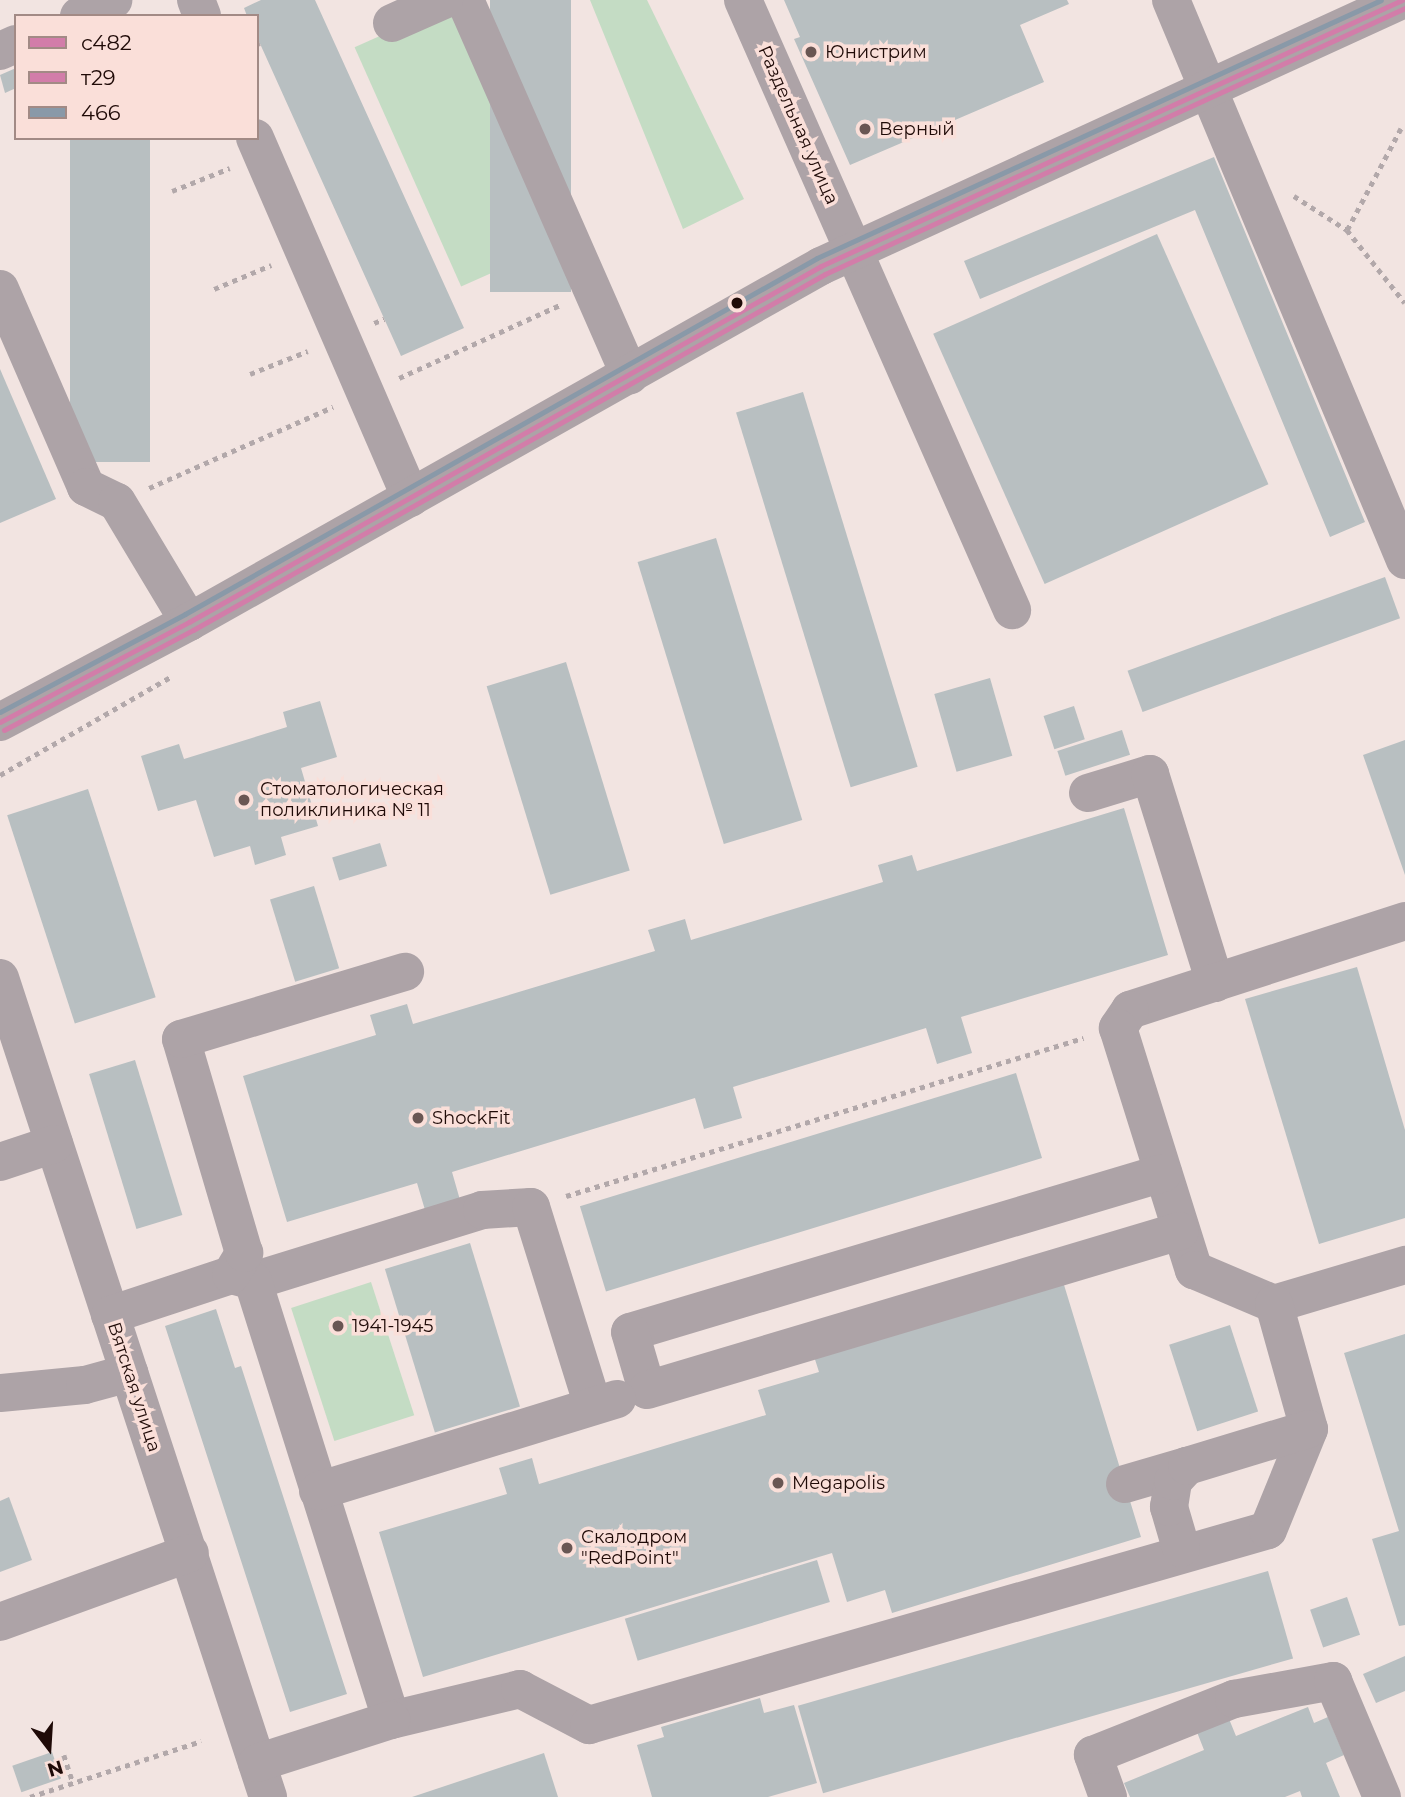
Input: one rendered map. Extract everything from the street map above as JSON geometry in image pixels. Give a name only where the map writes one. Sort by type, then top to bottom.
[{"type":"street","points":[[83,14],[114,0]]},
{"type":"street","points":[[392,23],[444,0]]},
{"type":"street","points":[[465,0],[630,374]]},
{"type":"street","name":"Раздельная улица","points":[[743,0],[855,250],[865,284],[1012,611]]},
{"type":"street","points":[[1171,0],[1405,560]]},
{"type":"street","points":[[0,722],[188,622],[855,250],[1402,0]]},
{"type":"street","points":[[256,140],[411,498]]},
{"type":"street","points":[[0,289],[86,487],[117,502],[188,622]]},
{"type":"street","points":[[1088,793],[1150,774],[1214,983]]},
{"type":"street","points":[[1405,921],[1130,1010],[1118,1028],[1180,1231],[1195,1270],[1274,1304],[1405,1265]]},
{"type":"street","points":[[391,1720],[318,1491],[242,1278],[244,1253],[181,1039],[405,972]]},
{"type":"street","name":"Вятская улица","points":[[0,978],[15,1072],[54,1144],[263,1780]]},
{"type":"street","points":[[0,1162],[54,1144]]},
{"type":"street","points":[[576,1349],[1163,1173]]},
{"type":"street","points":[[110,1315],[482,1210],[531,1207],[593,1406]]},
{"type":"street","points":[[318,1491],[1180,1231]]},
{"type":"street","points":[[263,1780],[391,1720],[520,1689],[589,1725],[1268,1530],[1309,1429],[1274,1304]]},
{"type":"street","points":[[630,1332],[647,1390]]},
{"type":"street","points":[[0,1393],[85,1385],[129,1373]]},
{"type":"street","points":[[1125,1484],[1309,1429]]},
{"type":"street","points":[[1181,1548],[1169,1507],[1173,1481],[1187,1466]]},
{"type":"street","points":[[0,1622],[190,1553]]},
{"type":"street","points":[[1108,1797],[1093,1755],[1234,1699],[1333,1681],[1382,1797]]},
{"type":"path","points":[[1348,230],[1401,128]]},
{"type":"path","points":[[1285,191],[1348,230],[1405,303]]},
{"type":"path","points":[[531,1207],[1118,1028]]},
{"type":"path","points":[[30,1797],[201,1741]]},
{"type":"path","points":[[64,1755],[73,1783]]},
{"type":"green space","points":[[590,0],[647,0],[744,199],[683,229]]},
{"type":"green space","points":[[456,2],[563,241],[461,286],[355,47]]},
{"type":"green space","points":[[371,1282],[414,1415],[334,1441],[291,1308]]},
{"type":"building","points":[[261,0],[315,0],[464,328],[401,356],[259,41],[259,14],[246,14],[244,8]]},
{"type":"building","points":[[490,0],[571,0],[571,292],[490,292]]},
{"type":"building","points":[[784,0],[1067,0],[1069,4],[1020,25],[1044,82],[850,165],[794,39],[800,37]]},
{"type":"building","points":[[14,69],[14,89],[5,93],[0,75]]},
{"type":"building","points":[[70,140],[150,140],[150,462],[70,462]]},
{"type":"building","points":[[1214,157],[1365,522],[1330,537],[1195,210],[980,299],[964,261]]},
{"type":"building","points":[[1157,234],[1268,484],[1045,584],[933,334]]},
{"type":"building","points":[[0,369],[56,499],[0,523]]},
{"type":"building","points":[[803,392],[918,767],[851,787],[736,412]]},
{"type":"building","points":[[716,538],[802,820],[724,844],[638,562]]},
{"type":"building","points":[[1385,577],[1400,618],[1143,712],[1128,671]]},
{"type":"building","points":[[566,662],[630,870],[550,895],[487,686]]},
{"type":"building","points":[[990,678],[1012,756],[957,772],[934,694]]},
{"type":"building","points":[[320,701],[337,757],[301,768],[318,826],[281,837],[286,855],[255,865],[250,846],[214,857],[196,800],[158,811],[141,756],[179,744],[184,759],[287,727],[283,712]]},
{"type":"building","points":[[1074,706],[1085,739],[1054,749],[1044,716]]},
{"type":"building","points":[[1122,730],[1130,755],[1065,776],[1057,751]]},
{"type":"building","points":[[1405,740],[1405,875],[1363,755]]},
{"type":"building","points":[[88,789],[156,997],[75,1024],[7,815]]},
{"type":"building","points":[[1124,808],[1168,955],[961,1017],[972,1053],[937,1064],[926,1028],[733,1087],[742,1118],[704,1129],[695,1098],[452,1172],[460,1200],[425,1210],[417,1183],[287,1222],[243,1076],[376,1035],[370,1015],[407,1004],[413,1024],[655,951],[648,930],[685,919],[691,940],[883,882],[878,865],[912,855],[917,871]]},
{"type":"building","points":[[380,843],[387,866],[339,881],[332,858]]},
{"type":"building","points":[[314,886],[339,968],[295,982],[270,899]]},
{"type":"building","points":[[1357,967],[1405,1130],[1405,1218],[1319,1244],[1245,999]]},
{"type":"building","points":[[135,1060],[182,1215],[136,1229],[89,1074]]},
{"type":"building","points":[[1016,1073],[1042,1158],[606,1291],[580,1206]]},
{"type":"building","points":[[470,1243],[520,1407],[435,1433],[385,1269]]},
{"type":"building","points":[[1061,1275],[1141,1537],[892,1613],[885,1590],[847,1602],[832,1553],[423,1677],[379,1532],[507,1494],[499,1468],[532,1458],[539,1484],[766,1415],[758,1390],[819,1372],[812,1350]]},
{"type":"building","points":[[216,1309],[235,1368],[241,1366],[347,1694],[290,1712],[165,1326]]},
{"type":"building","points":[[1230,1325],[1258,1412],[1197,1431],[1169,1345]]},
{"type":"building","points":[[1405,1334],[1405,1625],[1399,1626],[1372,1539],[1399,1531],[1344,1353]]},
{"type":"building","points":[[9,1497],[32,1560],[0,1572],[0,1501]]},
{"type":"building","points":[[817,1560],[830,1602],[638,1661],[625,1619]]},
{"type":"building","points":[[1268,1571],[1293,1658],[823,1793],[798,1706]]},
{"type":"building","points":[[1347,1597],[1360,1635],[1323,1648],[1310,1610]]},
{"type":"building","points":[[1405,1656],[1405,1691],[1376,1703],[1363,1674]]},
{"type":"building","points":[[760,1698],[764,1713],[794,1705],[817,1783],[768,1797],[652,1797],[637,1745],[664,1737],[661,1727]]},
{"type":"building","points":[[1308,1707],[1314,1723],[1328,1717],[1344,1755],[1326,1763],[1340,1797],[1302,1797],[1300,1791],[1285,1797],[1130,1797],[1124,1783],[1204,1750],[1195,1727],[1227,1714],[1236,1736]]},
{"type":"building","points":[[52,1752],[61,1778],[21,1792],[12,1766]]},
{"type":"building","points":[[544,1753],[558,1797],[412,1797]]},
{"type":"transit line","name":"466","points":[[0,712],[185,614],[817,258],[1381,0]]},
{"type":"transit line","name":"с482","points":[[0,722],[189,622],[821,266],[1402,0]]},
{"type":"transit line","name":"т29","points":[[4,730],[193,630],[825,274],[1405,8]]},
{"type":"place","name":"Юнистрим","points":[[811,52]]},
{"type":"place","name":"Верный","points":[[865,129]]},
{"type":"place","name":"Стоматологическая поликлиника № 11","points":[[244,800]]},
{"type":"place","name":"ShockFit","points":[[418,1118]]},
{"type":"place","name":"1941-1945","points":[[338,1326]]},
{"type":"place","name":"Megapolis","points":[[778,1483]]},
{"type":"place","name":"Скалодром \"RedPoint\"","points":[[567,1548]]}]
